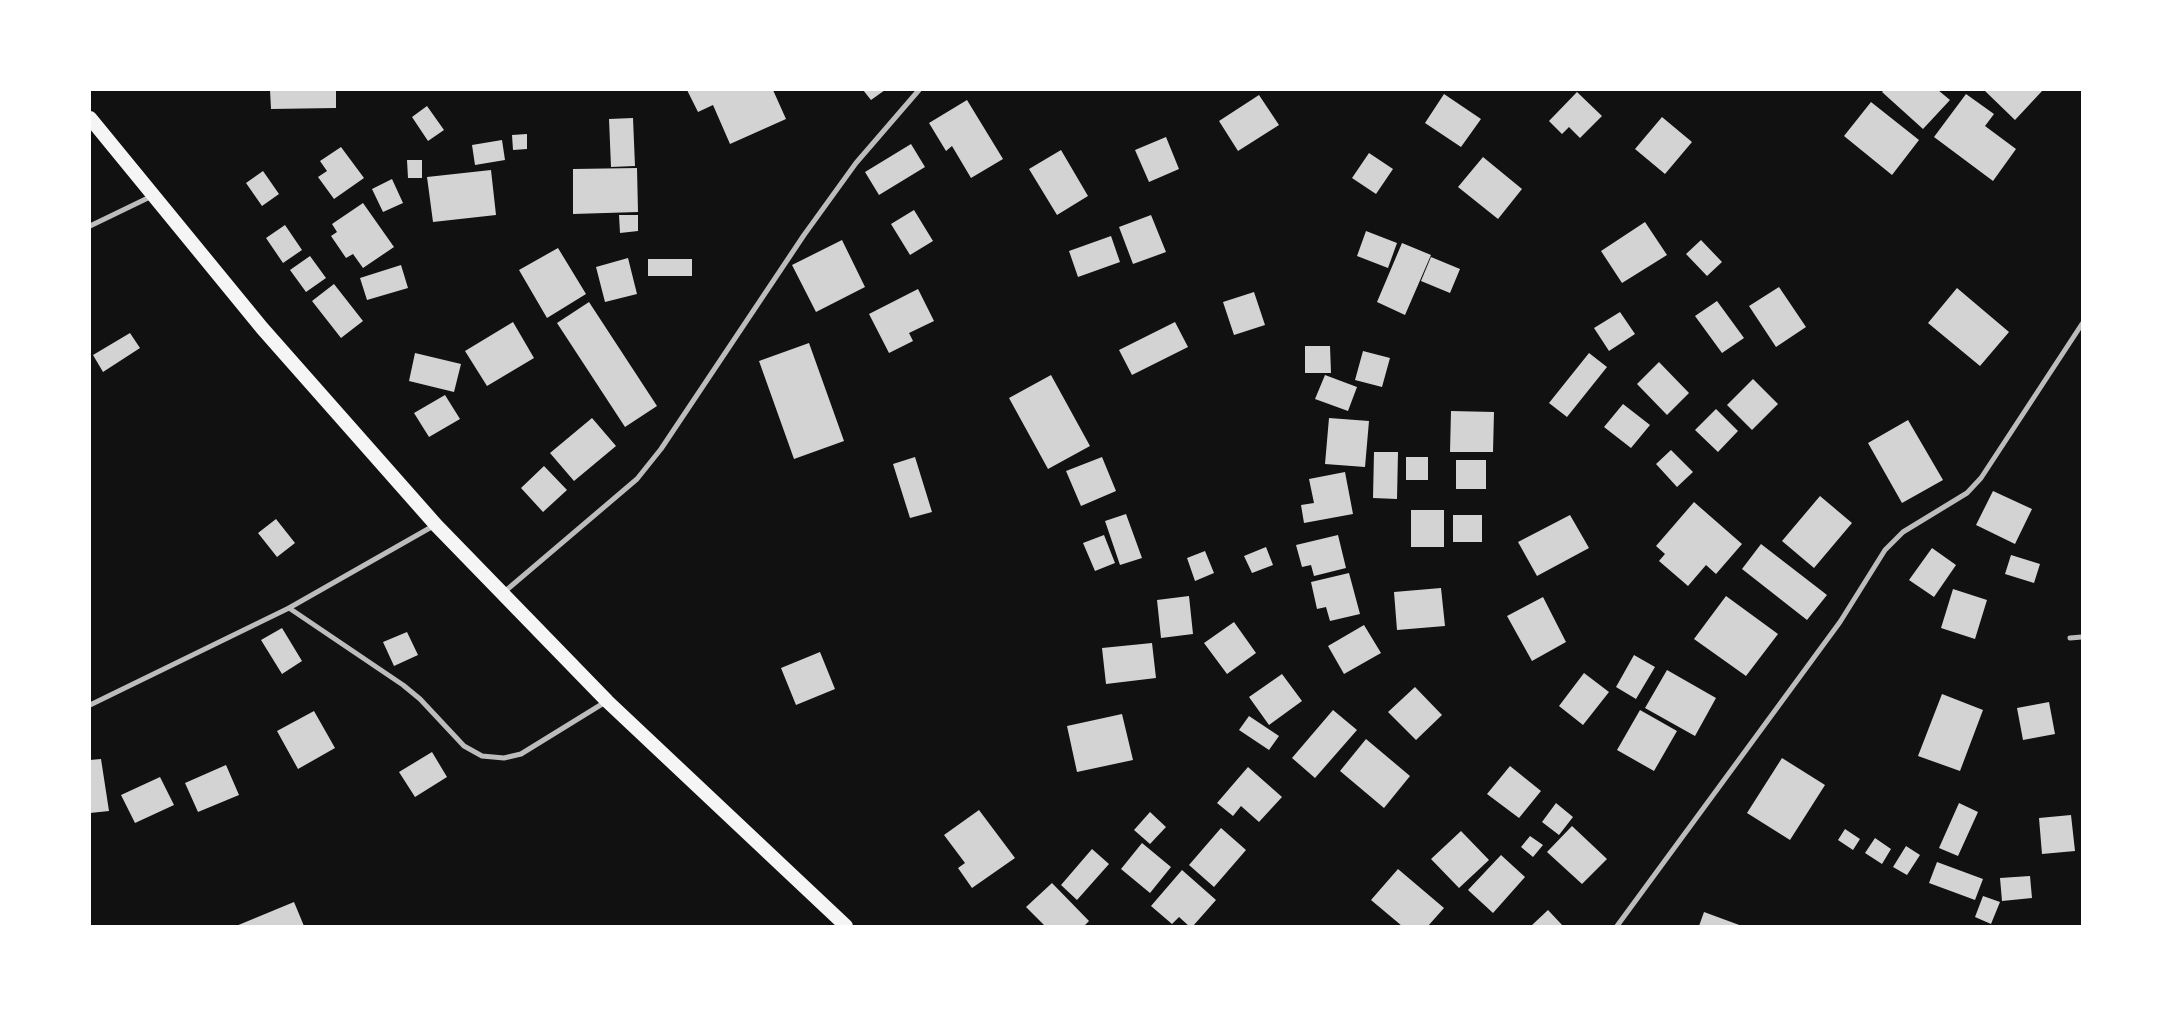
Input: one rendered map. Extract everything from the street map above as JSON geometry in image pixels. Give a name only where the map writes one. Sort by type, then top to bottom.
[{"type":"highway","points":[[90,118],[262,328],[436,525],[607,701],[846,926]]},
{"type":"street","points":[[502,594],[637,479],[661,448],[804,235],[856,163],[919,90]]},
{"type":"street","points":[[90,226],[152,196]]},
{"type":"street","points":[[1617,926],[1840,622],[1885,550],[1903,532],[1967,493],[1981,478],[2082,324]]},
{"type":"street","points":[[90,705],[289,608],[436,525]]},
{"type":"street","points":[[289,608],[403,685],[420,699],[464,746],[482,756],[504,758],[521,754],[607,701]]},
{"type":"street","points":[[2070,638],[2082,638]]},
{"type":"building","points":[[270,90],[336,90],[336,108],[271,109]]},
{"type":"building","points":[[687,90],[773,90],[786,119],[730,144],[713,105],[698,112]]},
{"type":"building","points":[[863,90],[885,90],[871,100]]},
{"type":"building","points":[[1884,90],[1938,90],[1950,100],[1923,129],[1882,92]]},
{"type":"building","points":[[1986,90],[2043,90],[2015,120]]},
{"type":"building","points":[[1577,92],[1602,116],[1580,138],[1569,127],[1562,134],[1549,121]]},
{"type":"building","points":[[1444,94],[1481,119],[1461,147],[1425,123]]},
{"type":"building","points":[[1966,94],[1994,114],[1985,126],[2016,149],[1993,181],[1934,137]]},
{"type":"building","points":[[1259,95],[1279,125],[1238,151],[1219,121]]},
{"type":"building","points":[[967,100],[1003,159],[971,178],[952,146],[946,151],[929,123]]},
{"type":"building","points":[[1871,102],[1919,140],[1892,175],[1844,136]]},
{"type":"building","points":[[427,106],[444,130],[428,141],[412,117]]},
{"type":"building","points":[[1662,117],[1692,142],[1665,174],[1635,149]]},
{"type":"building","points":[[633,118],[635,166],[611,167],[609,119]]},
{"type":"building","points":[[527,134],[527,149],[513,150],[512,135]]},
{"type":"building","points":[[1166,137],[1179,169],[1149,182],[1135,150]]},
{"type":"building","points":[[502,140],[505,160],[475,165],[472,145]]},
{"type":"building","points":[[911,144],[925,167],[879,195],[865,172]]},
{"type":"building","points":[[341,147],[364,178],[334,199],[318,177],[327,171],[320,161]]},
{"type":"building","points":[[1061,150],[1088,196],[1057,215],[1029,169]]},
{"type":"building","points":[[1369,153],[1393,169],[1376,194],[1352,178]]},
{"type":"building","points":[[1483,157],[1522,189],[1498,219],[1458,187]]},
{"type":"building","points":[[407,160],[422,160],[422,178],[408,178]]},
{"type":"building","points":[[637,168],[638,212],[573,214],[573,169]]},
{"type":"building","points":[[491,170],[496,215],[433,222],[427,177]]},
{"type":"building","points":[[263,171],[279,194],[262,206],[246,183]]},
{"type":"building","points":[[392,179],[403,203],[383,212],[372,189]]},
{"type":"building","points":[[363,203],[394,247],[363,268],[353,254],[346,258],[331,236],[337,232],[332,224]]},
{"type":"building","points":[[914,210],[933,241],[910,255],[891,224]]},
{"type":"building","points":[[619,215],[638,215],[638,231],[620,233]]},
{"type":"building","points":[[1151,215],[1166,252],[1133,264],[1119,227]]},
{"type":"building","points":[[1645,222],[1667,255],[1622,283],[1601,251]]},
{"type":"building","points":[[285,225],[302,250],[283,263],[266,238]]},
{"type":"building","points":[[1366,231],[1397,243],[1388,268],[1357,256]]},
{"type":"building","points":[[1111,236],[1120,262],[1078,277],[1069,251]]},
{"type":"building","points":[[842,240],[865,287],[816,312],[792,265]]},
{"type":"building","points":[[1701,240],[1722,262],[1707,276],[1686,254]]},
{"type":"building","points":[[1402,243],[1431,255],[1405,315],[1377,302]]},
{"type":"building","points":[[558,248],[586,294],[547,318],[519,270]]},
{"type":"building","points":[[310,256],[326,278],[306,292],[290,270]]},
{"type":"building","points":[[1431,257],[1460,269],[1450,293],[1421,281]]},
{"type":"building","points":[[628,258],[637,294],[605,302],[596,267]]},
{"type":"building","points":[[648,259],[692,259],[692,276],[648,276]]},
{"type":"building","points":[[401,265],[408,288],[367,300],[360,278]]},
{"type":"building","points":[[334,284],[363,321],[341,338],[312,301]]},
{"type":"building","points":[[1779,287],[1806,327],[1776,347],[1749,306]]},
{"type":"building","points":[[1957,288],[2009,332],[1980,366],[1928,323]]},
{"type":"building","points":[[918,289],[934,321],[909,333],[913,341],[889,353],[869,314]]},
{"type":"building","points":[[1254,292],[1265,325],[1234,335],[1223,302]]},
{"type":"building","points":[[1717,301],[1744,338],[1722,353],[1695,316]]},
{"type":"building","points":[[589,302],[657,406],[625,427],[557,323]]},
{"type":"building","points":[[1620,312],[1635,334],[1609,351],[1594,328]]},
{"type":"building","points":[[513,322],[534,358],[487,386],[465,351]]},
{"type":"building","points":[[1175,322],[1188,347],[1132,375],[1119,350]]},
{"type":"building","points":[[130,333],[140,348],[103,372],[93,355]]},
{"type":"building","points":[[809,343],[844,441],[794,459],[759,361]]},
{"type":"building","points":[[1305,346],[1330,346],[1331,373],[1305,373]]},
{"type":"building","points":[[1363,351],[1390,358],[1382,387],[1355,380]]},
{"type":"building","points":[[415,353],[461,364],[454,392],[409,381]]},
{"type":"building","points":[[1589,353],[1607,367],[1567,417],[1549,403]]},
{"type":"building","points":[[1659,362],[1689,393],[1667,415],[1637,384]]},
{"type":"building","points":[[1051,375],[1090,446],[1048,469],[1009,398]]},
{"type":"building","points":[[1325,375],[1357,387],[1348,411],[1315,399]]},
{"type":"building","points":[[1753,379],[1778,404],[1752,430],[1727,405]]},
{"type":"building","points":[[445,395],[460,419],[429,437],[414,413]]},
{"type":"building","points":[[1623,404],[1650,425],[1631,448],[1604,427]]},
{"type":"building","points":[[1716,409],[1738,431],[1718,452],[1695,430]]},
{"type":"building","points":[[1451,411],[1494,412],[1493,452],[1450,452]]},
{"type":"building","points":[[592,418],[616,446],[574,481],[550,453]]},
{"type":"building","points":[[1329,418],[1369,421],[1365,467],[1325,464]]},
{"type":"building","points":[[1908,420],[1943,480],[1902,503],[1868,443]]},
{"type":"building","points":[[1671,450],[1693,472],[1677,487],[1656,464]]},
{"type":"building","points":[[1374,452],[1398,452],[1397,499],[1373,498]]},
{"type":"building","points":[[915,457],[932,512],[910,518],[893,464]]},
{"type":"building","points":[[1102,457],[1116,491],[1081,506],[1066,471]]},
{"type":"building","points":[[1406,457],[1428,457],[1428,480],[1406,480]]},
{"type":"building","points":[[1456,460],[1486,460],[1486,489],[1456,489]]},
{"type":"building","points":[[544,466],[567,490],[543,512],[521,488]]},
{"type":"building","points":[[1345,472],[1353,514],[1304,523],[1301,505],[1314,503],[1309,479]]},
{"type":"building","points":[[1993,491],[2032,509],[2015,544],[1976,525]]},
{"type":"building","points":[[1820,496],[1852,523],[1814,568],[1782,541]]},
{"type":"building","points":[[1694,502],[1742,544],[1716,574],[1706,565],[1688,586],[1659,561],[1665,554],[1656,546]]},
{"type":"building","points":[[1411,510],[1444,510],[1444,547],[1411,547]]},
{"type":"building","points":[[1126,514],[1142,558],[1120,565],[1105,521]]},
{"type":"building","points":[[1453,515],[1482,515],[1482,542],[1453,542]]},
{"type":"building","points":[[1570,515],[1589,548],[1537,576],[1518,542]]},
{"type":"building","points":[[276,519],[295,543],[277,557],[258,533]]},
{"type":"building","points":[[1104,535],[1115,563],[1095,571],[1083,543]]},
{"type":"building","points":[[1338,535],[1346,568],[1314,576],[1311,565],[1302,567],[1296,545]]},
{"type":"building","points":[[1761,544],[1827,595],[1807,620],[1742,569]]},
{"type":"building","points":[[1266,547],[1273,565],[1252,573],[1244,556]]},
{"type":"building","points":[[1932,548],[1956,565],[1934,597],[1909,580]]},
{"type":"building","points":[[1205,551],[1214,573],[1195,581],[1187,558]]},
{"type":"building","points":[[2011,555],[2040,564],[2034,583],[2005,574]]},
{"type":"building","points":[[1349,573],[1360,614],[1330,621],[1326,607],[1317,609],[1311,582]]},
{"type":"building","points":[[1441,588],[1445,626],[1397,630],[1394,592]]},
{"type":"building","points":[[1953,589],[1987,600],[1975,639],[1941,628]]},
{"type":"building","points":[[1189,596],[1193,634],[1161,638],[1157,600]]},
{"type":"building","points":[[1726,596],[1778,634],[1746,676],[1694,639]]},
{"type":"building","points":[[1543,597],[1566,642],[1532,661],[1507,616]]},
{"type":"building","points":[[1234,622],[1256,653],[1227,674],[1204,643]]},
{"type":"building","points":[[1364,625],[1381,653],[1344,674],[1328,646]]},
{"type":"building","points":[[282,628],[302,661],[282,674],[261,640]]},
{"type":"building","points":[[407,632],[418,655],[394,666],[383,642]]},
{"type":"building","points":[[1152,643],[1156,678],[1106,684],[1102,648]]},
{"type":"building","points":[[820,652],[835,689],[796,705],[781,668]]},
{"type":"building","points":[[1634,655],[1655,667],[1636,699],[1616,687]]},
{"type":"building","points":[[1667,670],[1716,698],[1695,736],[1645,708]]},
{"type":"building","points":[[1584,673],[1609,692],[1583,725],[1559,706]]},
{"type":"building","points":[[1282,674],[1302,701],[1269,725],[1249,697]]},
{"type":"building","points":[[1415,687],[1442,715],[1416,740],[1388,712]]},
{"type":"building","points":[[1942,694],[1983,710],[1960,771],[1918,756]]},
{"type":"building","points":[[2049,702],[2055,734],[2023,740],[2017,708]]},
{"type":"building","points":[[1333,710],[1357,730],[1315,778],[1292,758]]},
{"type":"building","points":[[1640,710],[1677,731],[1654,771],[1617,750]]},
{"type":"building","points":[[314,711],[335,748],[298,769],[277,731]]},
{"type":"building","points":[[1122,714],[1133,760],[1077,772],[1067,726]]},
{"type":"building","points":[[1249,716],[1279,736],[1269,750],[1239,730]]},
{"type":"building","points":[[1366,739],[1410,776],[1384,808],[1340,771]]},
{"type":"building","points":[[432,752],[447,777],[415,797],[399,772]]},
{"type":"building","points":[[1782,758],[1825,785],[1790,840],[1747,813]]},
{"type":"building","points":[[101,759],[109,811],[90,813],[90,760]]},
{"type":"building","points":[[226,765],[239,795],[198,812],[185,783]]},
{"type":"building","points":[[1510,766],[1541,791],[1519,818],[1487,794]]},
{"type":"building","points":[[1248,767],[1282,797],[1259,822],[1241,806],[1233,816],[1217,803]]},
{"type":"building","points":[[160,777],[174,805],[135,823],[121,795]]},
{"type":"building","points":[[1556,803],[1573,817],[1559,835],[1542,822]]},
{"type":"building","points":[[1959,803],[1978,812],[1958,856],[1939,848]]},
{"type":"building","points":[[979,810],[1015,858],[972,888],[958,868],[965,863],[944,835]]},
{"type":"building","points":[[1150,812],[1166,827],[1150,844],[1134,830]]},
{"type":"building","points":[[2071,815],[2075,851],[2042,854],[2039,818]]},
{"type":"building","points":[[1572,826],[1607,859],[1582,884],[1547,852]]},
{"type":"building","points":[[1221,828],[1246,850],[1214,887],[1189,865]]},
{"type":"building","points":[[1845,829],[1860,839],[1853,850],[1838,840]]},
{"type":"building","points":[[1461,831],[1489,860],[1459,888],[1431,859]]},
{"type":"building","points":[[1530,836],[1543,845],[1533,857],[1521,847]]},
{"type":"building","points":[[1875,838],[1891,849],[1882,864],[1865,853]]},
{"type":"building","points":[[1142,843],[1171,867],[1150,893],[1121,869]]},
{"type":"building","points":[[1906,846],[1920,855],[1907,875],[1893,867]]},
{"type":"building","points":[[1092,849],[1109,864],[1077,900],[1061,885]]},
{"type":"building","points":[[1501,855],[1525,877],[1493,913],[1468,890]]},
{"type":"building","points":[[1937,862],[1983,879],[1975,900],[1929,883]]},
{"type":"building","points":[[1398,869],[1444,908],[1428,926],[1402,926],[1371,900]]},
{"type":"building","points":[[1182,870],[1216,900],[1193,926],[1189,926],[1179,917],[1172,924],[1151,906]]},
{"type":"building","points":[[2030,876],[2032,898],[2002,901],[2000,878]]},
{"type":"building","points":[[1052,883],[1089,921],[1084,926],[1045,926],[1026,907]]},
{"type":"building","points":[[1983,896],[2000,902],[1991,924],[1975,917]]},
{"type":"building","points":[[294,902],[304,926],[236,926]]},
{"type":"building","points":[[1548,910],[1563,926],[1531,926]]},
{"type":"building","points":[[1704,912],[1742,926],[1699,926]]}]
